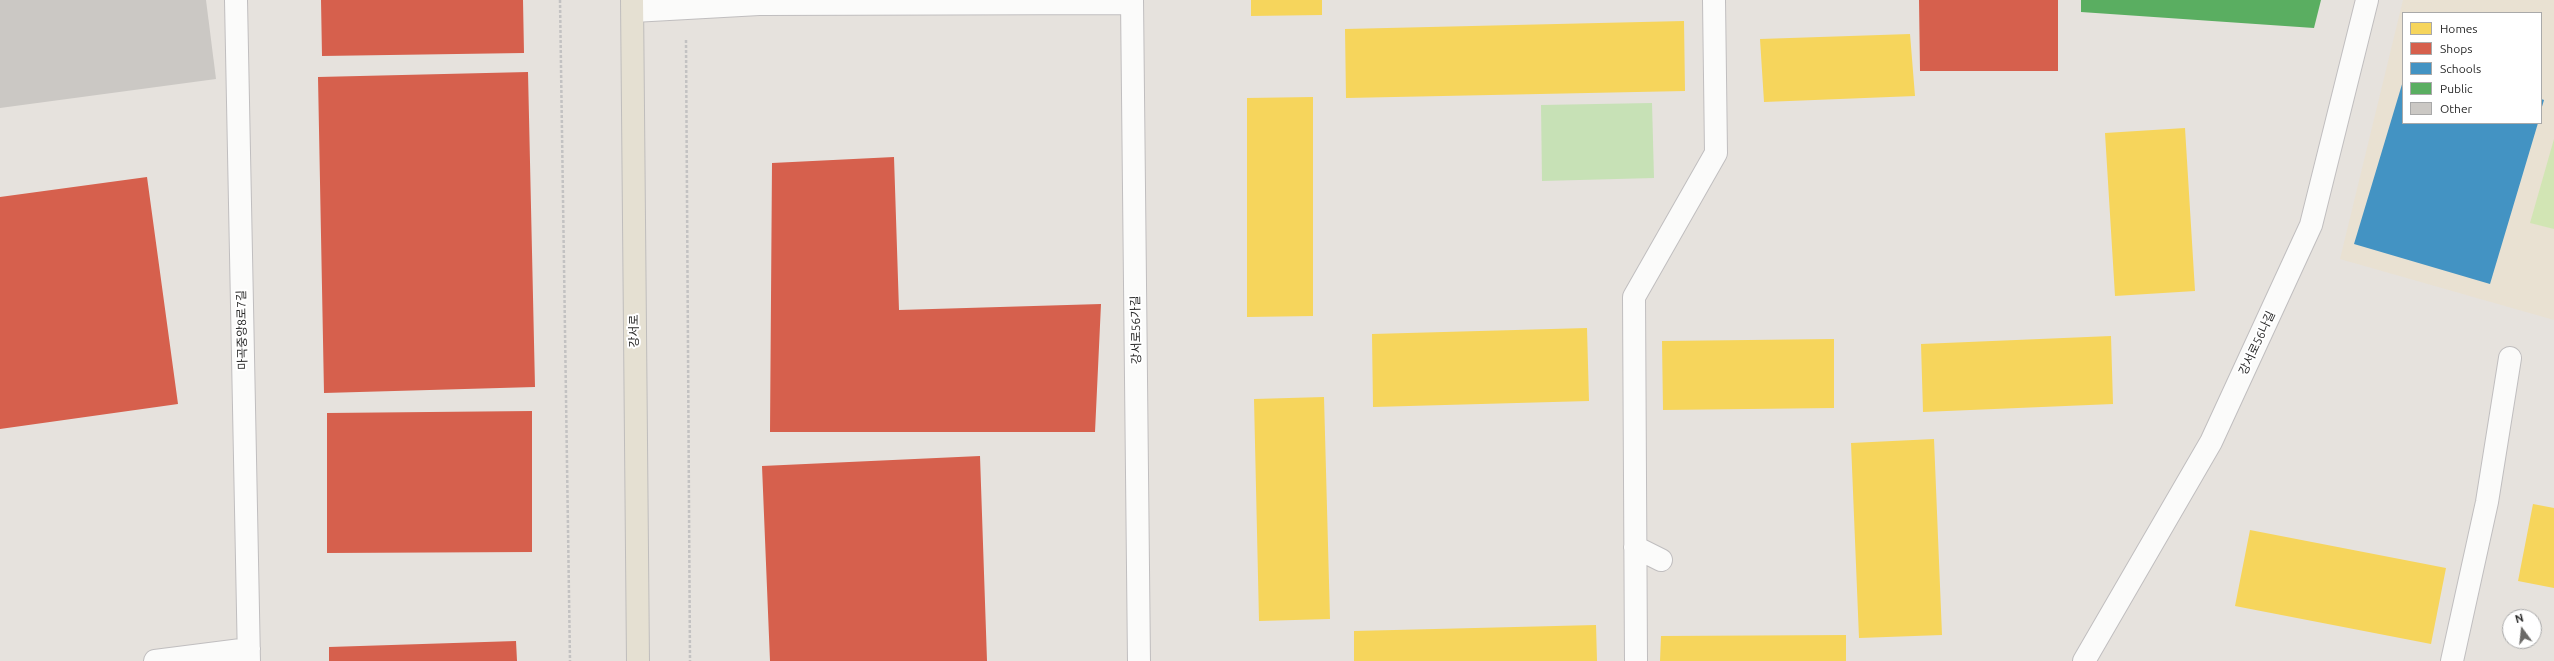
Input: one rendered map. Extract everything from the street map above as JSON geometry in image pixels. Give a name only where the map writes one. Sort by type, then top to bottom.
[{"type":"main road","name":"강서로","points":[[633,5],[638,661]]},
{"type":"street","name":"마곡중앙8로7길","points":[[236,0],[249,655]]},
{"type":"street","points":[[1636,661],[1634,297],[1716,153],[1714,0]]},
{"type":"street","name":"강서로56나길","points":[[2084,661],[2211,442],[2311,225],[2367,0]]},
{"type":"street","points":[[633,5],[686,8],[759,4],[1132,2]]},
{"type":"street","name":"강서로56가길","points":[[1132,2],[1140,661]]},
{"type":"street","points":[[2452,661],[2487,502],[2510,358]]},
{"type":"street","points":[[1635,547],[1661,560]]},
{"type":"street","points":[[155,661],[249,655]]},
{"type":"path","points":[[560,0],[570,661]]},
{"type":"path","points":[[686,8],[690,661]]},
{"type":"shaded area","points":[[2403,0],[2554,0],[2554,320],[2340,259]]},
{"type":"green space","points":[[1652,103],[1654,178],[1542,181],[1541,105]]},
{"type":"green space","points":[[2554,139],[2554,229],[2530,223]]},
{"type":"building: Homes","points":[[1251,0],[1322,0],[1322,15],[1251,16]]},
{"type":"building: Homes","points":[[1684,21],[1685,91],[1346,98],[1345,29]]},
{"type":"building: Homes","points":[[1910,34],[1915,96],[1764,102],[1760,39]]},
{"type":"building: Homes","points":[[1313,97],[1313,316],[1247,317],[1247,98]]},
{"type":"building: Homes","points":[[2185,128],[2195,291],[2115,296],[2105,133]]},
{"type":"building: Homes","points":[[1587,328],[1589,401],[1373,407],[1372,334]]},
{"type":"building: Homes","points":[[2111,336],[2113,404],[1923,412],[1921,344]]},
{"type":"building: Homes","points":[[1834,339],[1834,408],[1663,410],[1662,341]]},
{"type":"building: Homes","points":[[1324,397],[1330,619],[1259,621],[1254,399]]},
{"type":"building: Homes","points":[[1934,439],[1942,635],[1859,638],[1851,443]]},
{"type":"building: Homes","points":[[2533,504],[2554,508],[2554,588],[2518,581]]},
{"type":"building: Homes","points":[[2250,530],[2446,568],[2431,644],[2235,606]]},
{"type":"building: Homes","points":[[1596,625],[1597,661],[1354,661],[1354,631]]},
{"type":"building: Homes","points":[[1846,635],[1846,661],[1660,661],[1661,636]]},
{"type":"building: Shops","points":[[321,0],[523,0],[524,53],[322,56]]},
{"type":"building: Shops","points":[[1919,0],[2058,0],[2058,71],[1920,71]]},
{"type":"building: Shops","points":[[528,72],[535,387],[324,393],[318,77]]},
{"type":"building: Shops","points":[[894,157],[899,310],[1101,304],[1095,432],[770,432],[772,163]]},
{"type":"building: Shops","points":[[147,177],[178,404],[0,429],[0,197]]},
{"type":"building: Shops","points":[[532,411],[532,552],[327,553],[327,413]]},
{"type":"building: Shops","points":[[980,456],[987,661],[770,661],[762,466]]},
{"type":"building: Shops","points":[[516,641],[517,661],[329,661],[329,647]]},
{"type":"building: Schools","points":[[2402,84],[2402,124],[2538,124],[2490,284],[2354,244]]},
{"type":"building: Public","points":[[2081,0],[2321,0],[2314,28],[2081,12]]},
{"type":"building: Other","points":[[0,0],[206,0],[216,79],[0,108]]}]
